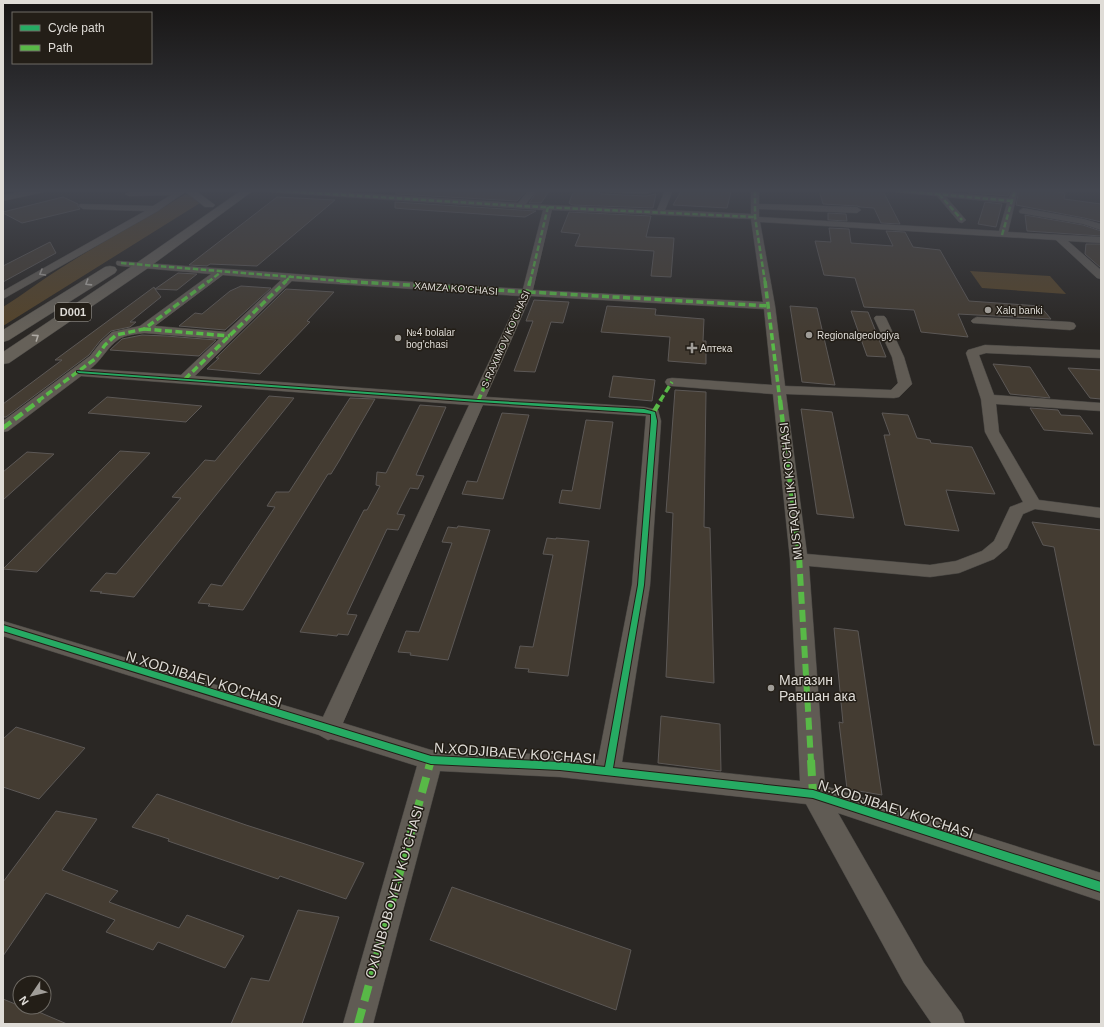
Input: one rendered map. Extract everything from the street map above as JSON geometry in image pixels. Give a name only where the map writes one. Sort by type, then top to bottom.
[{"type":"highway","name":"D001","points":[[3,359],[139,260],[174,238]]},
{"type":"highway","name":"D001","points":[[3,337],[121,263],[139,260]]},
{"type":"street","points":[[3,296],[104,238]]},
{"type":"street","name":"S.RAXIMOV KO'CHASI","points":[[328,730],[527,292],[540,238]]},
{"type":"street","name":"MUSTAQILLIK KO'CHASI","points":[[759,238],[769,306],[799,560],[813,794]]},
{"type":"street","points":[[1059,238],[1101,240]]},
{"type":"street","points":[[1059,238],[1101,276]]},
{"type":"street","name":"XAMZA KO'CHASI","points":[[139,260],[221,272],[769,306]]},
{"type":"street","points":[[144,329],[221,272]]},
{"type":"street","points":[[185,379],[291,276]]},
{"type":"street","points":[[672,382],[779,390],[894,394],[905,384],[898,357],[880,318]]},
{"type":"street","points":[[977,321],[1070,326]]},
{"type":"street","points":[[1019,324],[1030,351]]},
{"type":"street","points":[[3,428],[95,360],[105,345],[116,335],[144,329],[230,336]]},
{"type":"street","points":[[1033,504],[992,432],[988,399],[972,353],[985,349],[1101,354]]},
{"type":"street","points":[[79,372],[478,401],[644,411],[653,413],[654,421],[641,584],[608,772]]},
{"type":"street","points":[[988,399],[1101,407]]},
{"type":"street","points":[[799,560],[930,571],[960,567],[988,555],[1001,544],[1016,511],[1033,504],[1101,513]]},
{"type":"street","name":"N.XODJIBAEV KO'CHASI","points":[[3,628],[328,730],[431,760],[560,766],[813,794],[1101,887]]},
{"type":"street","name":"OXUNBOBOYEV KO‘CHASI","points":[[358,1024],[431,760]]},
{"type":"street","points":[[813,794],[914,973],[950,1024]]},
{"type":"shaded area","points":[[111,238],[144,238],[3,326],[3,307],[76,258]]},
{"type":"shaded area","points":[[970,271],[1050,276],[1066,294],[982,288]]},
{"type":"building","points":[[224,238],[290,238],[257,266],[210,264],[207,266],[189,265]]},
{"type":"building","points":[[578,238],[674,238],[671,277],[651,276],[654,251],[575,246]]},
{"type":"building","points":[[830,238],[850,238],[851,243],[893,246],[889,238],[908,238],[913,247],[940,250],[969,301],[1040,306],[1051,319],[958,314],[968,337],[921,332],[914,310],[864,307],[855,278],[824,275],[815,241],[831,242]]},
{"type":"building","points":[[50,242],[56,253],[3,282],[3,266]]},
{"type":"building","points":[[1086,244],[1101,244],[1101,268],[1085,254]]},
{"type":"building","points":[[178,273],[197,274],[177,290],[155,289]]},
{"type":"building","points":[[241,286],[271,288],[225,330],[179,326],[195,313],[202,314],[230,291]]},
{"type":"building","points":[[154,287],[161,297],[130,322],[136,322],[130,327],[111,331],[100,341],[89,355],[6,417],[3,417],[3,404],[62,360],[55,360]]},
{"type":"building","points":[[286,289],[334,292],[307,321],[310,322],[260,374],[207,369],[219,358],[216,358]]},
{"type":"building","points":[[534,300],[569,302],[563,323],[551,322],[535,372],[514,371],[533,321],[526,321]]},
{"type":"building","points":[[607,306],[656,309],[655,315],[704,319],[703,341],[706,341],[706,364],[668,361],[670,337],[601,332]]},
{"type":"building","points":[[790,306],[817,308],[835,385],[802,382]]},
{"type":"building","points":[[851,311],[868,312],[886,357],[867,356]]},
{"type":"building","points":[[142,335],[216,340],[199,356],[110,350],[122,339]]},
{"type":"building","points":[[993,364],[1030,367],[1050,398],[1010,394]]},
{"type":"building","points":[[1068,368],[1101,370],[1101,399],[1090,398]]},
{"type":"building","points":[[613,376],[655,380],[652,401],[609,397]]},
{"type":"building","points":[[675,390],[706,392],[704,527],[710,528],[714,683],[666,677],[673,513],[666,512]]},
{"type":"building","points":[[269,396],[294,398],[134,597],[90,591],[106,573],[116,574],[181,498],[172,497],[205,460],[215,461]]},
{"type":"building","points":[[107,397],[202,406],[186,422],[88,413]]},
{"type":"building","points":[[350,398],[375,399],[331,474],[328,474],[243,610],[208,606],[210,604],[198,603],[211,584],[222,586],[275,507],[267,506],[276,492],[289,492]]},
{"type":"building","points":[[420,405],[446,407],[416,475],[424,476],[418,489],[410,488],[397,514],[405,515],[398,530],[387,529],[347,614],[357,615],[348,635],[338,634],[337,636],[300,632],[364,510],[367,510],[380,486],[376,485],[377,472],[386,473]]},
{"type":"building","points":[[1030,408],[1058,410],[1061,415],[1080,416],[1093,434],[1044,430]]},
{"type":"building","points":[[801,409],[832,412],[854,518],[817,514]]},
{"type":"building","points":[[502,413],[529,415],[503,499],[462,494],[467,481],[477,482]]},
{"type":"building","points":[[882,413],[908,415],[917,438],[930,440],[931,443],[972,447],[995,494],[946,490],[959,531],[905,525],[884,435],[890,435]]},
{"type":"building","points":[[586,420],[613,422],[600,509],[559,503],[562,490],[572,491]]},
{"type":"building","points":[[120,451],[150,453],[37,572],[3,569]]},
{"type":"building","points":[[27,452],[54,454],[3,500],[3,472]]},
{"type":"building","points":[[1032,522],[1101,530],[1101,745],[1094,745],[1054,547],[1043,545]]},
{"type":"building","points":[[458,526],[490,530],[448,660],[398,652],[406,631],[419,632],[452,543],[442,542],[448,527],[457,528]]},
{"type":"building","points":[[547,538],[589,541],[568,676],[528,672],[529,669],[515,668],[520,646],[533,647],[553,555],[543,554]]},
{"type":"building","points":[[834,628],[858,631],[882,795],[847,789],[839,722],[843,723]]},
{"type":"building","points":[[661,716],[720,724],[721,771],[658,763]]},
{"type":"building","points":[[16,727],[85,748],[39,799],[3,787],[3,739]]},
{"type":"building","points":[[157,794],[246,825],[364,863],[346,899],[280,876],[278,879],[132,827]]},
{"type":"building","points":[[56,811],[97,819],[62,870],[118,891],[109,902],[179,928],[187,915],[244,936],[225,968],[158,942],[153,950],[106,932],[115,920],[46,893],[3,956],[3,882]]},
{"type":"building","points":[[452,887],[631,950],[616,1010],[430,940]]},
{"type":"building","points":[[298,910],[339,917],[302,1024],[231,1024],[251,978],[269,981]]},
{"type":"building","points":[[3,999],[12,1003],[12,1015],[46,1015],[67,1024],[3,1024]]},
{"type":"marked path","points":[[478,401],[527,293],[540,238]]},
{"type":"marked path","points":[[758,238],[769,306],[799,559],[813,794]]},
{"type":"marked path","points":[[121,263],[364,283],[769,306]]},
{"type":"marked path","points":[[3,428],[95,359],[105,345],[116,335],[144,329],[221,272]]},
{"type":"marked path","points":[[185,379],[291,276]]},
{"type":"marked path","points":[[144,329],[230,336]]},
{"type":"marked path","points":[[653,413],[672,382]]},
{"type":"marked path","points":[[358,1024],[431,760]]},
{"type":"cycle path","points":[[79,372],[478,401],[644,411],[653,413],[654,421],[641,585],[608,772]]},
{"type":"cycle path","points":[[3,628],[431,760],[560,766],[813,794],[1101,887]]},
{"type":"place","name":"Xalq banki","points":[[988,310]]},
{"type":"place","name":"Regionalgeologiya","points":[[809,335]]},
{"type":"place","name":"№4 bolalar bog'chasi","points":[[398,338]]},
{"type":"place","name":"Аптека","points":[[692,348]]},
{"type":"place","name":"Магазин Равшан ака","points":[[771,688]]}]
